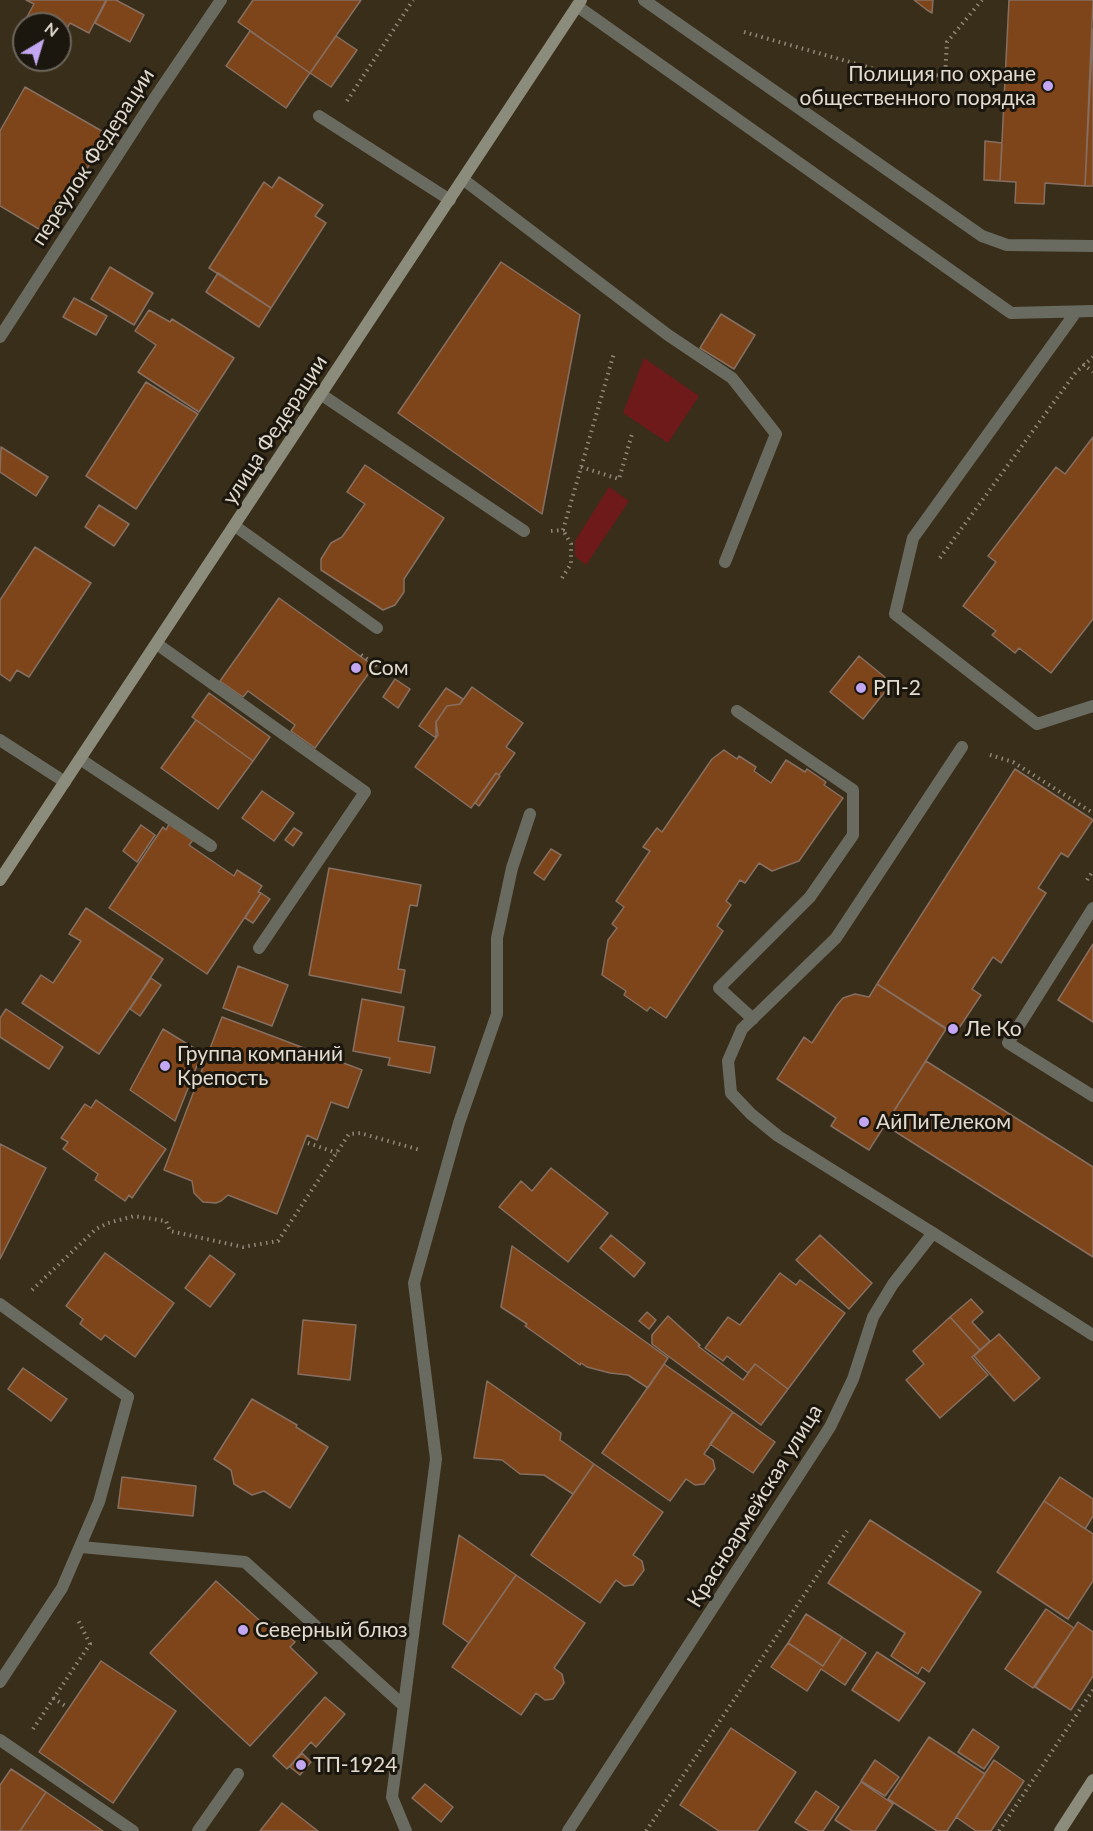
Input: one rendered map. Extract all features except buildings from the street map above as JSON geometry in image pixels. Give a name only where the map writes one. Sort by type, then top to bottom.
[{"type":"main road","name":"улица Федерации","points":[[0,880],[158,644],[579,3]]},
{"type":"main road","points":[[1060,1831],[1093,1780]]},
{"type":"street","name":"переулок Федерации","points":[[0,337],[221,0]]},
{"type":"street","points":[[644,0],[982,236],[1007,245],[1093,246]]},
{"type":"street","points":[[579,3],[1011,313],[1093,311]]},
{"type":"street","points":[[319,116],[450,200]]},
{"type":"street","points":[[464,180],[668,335],[732,378],[776,434],[724,562]]},
{"type":"street","points":[[1076,312],[913,538],[895,614],[1037,724],[1093,706]]},
{"type":"street","points":[[322,395],[524,531]]},
{"type":"street","points":[[235,526],[377,627]]},
{"type":"street","points":[[158,644],[365,792],[259,948]]},
{"type":"street","points":[[737,711],[853,790],[853,835],[810,897],[719,988],[753,1019]]},
{"type":"street","points":[[0,740],[65,782]]},
{"type":"street","points":[[962,747],[836,938],[742,1029],[728,1061],[731,1093],[751,1114],[778,1136],[1093,1335]]},
{"type":"street","points":[[80,759],[211,846]]},
{"type":"street","points":[[406,1831],[392,1797],[436,1459],[414,1283],[459,1123],[497,1014],[497,938],[512,868],[530,814]]},
{"type":"street","points":[[1093,908],[1008,1043],[1093,1096]]},
{"type":"street","name":"Красноармейская улица","points":[[568,1831],[830,1428],[852,1379],[873,1317],[893,1284],[933,1233]]},
{"type":"street","points":[[0,1682],[62,1588],[81,1546],[99,1502],[128,1397],[5,1308]]},
{"type":"street","points":[[81,1546],[245,1562],[404,1706]]},
{"type":"street","points":[[0,1740],[133,1831]]},
{"type":"street","points":[[198,1831],[238,1774]]},
{"type":"path","points":[[332,124],[413,0]]},
{"type":"path","points":[[733,29],[878,70],[945,76],[947,42],[982,0]]},
{"type":"path","points":[[562,578],[570,564],[571,543],[563,530],[614,353]]},
{"type":"path","points":[[935,565],[1083,364],[1093,357]]},
{"type":"path","points":[[1083,364],[1093,372]]},
{"type":"path","points":[[581,467],[619,479],[632,435]]},
{"type":"path","points":[[524,531],[563,530]]},
{"type":"path","points":[[962,747],[1013,762],[1093,813]]},
{"type":"path","points":[[5,1308],[96,1229],[134,1216],[166,1221],[170,1231],[243,1247],[278,1241],[349,1134],[360,1132],[450,1159]]},
{"type":"path","points":[[308,1143],[337,1153]]},
{"type":"path","points":[[646,1831],[847,1531]]},
{"type":"path","points":[[18,1752],[90,1644],[62,1588]]},
{"type":"path","points":[[999,1831],[1093,1690]]},
{"type":"path","points":[[53,1698],[67,1707]]},
{"type":"shaded area","points":[[644,358],[699,396],[668,443],[623,413]]},
{"type":"shaded area","points":[[609,487],[629,501],[586,565],[575,556],[575,541]]},
{"type":"place","name":"Полиция по охране общественного порядка","points":[[1048,86]]},
{"type":"place","name":"Сом","points":[[356,668]]},
{"type":"place","name":"РП-2","points":[[861,688]]},
{"type":"place","name":"Ле Ко","points":[[953,1029]]},
{"type":"place","name":"Группа компаний Крепость","points":[[165,1066]]},
{"type":"place","name":"АйПиТелеком","points":[[864,1122]]},
{"type":"place","name":"Северный блюз","points":[[243,1630]]},
{"type":"place","name":"ТП-1924","points":[[301,1765]]}]
